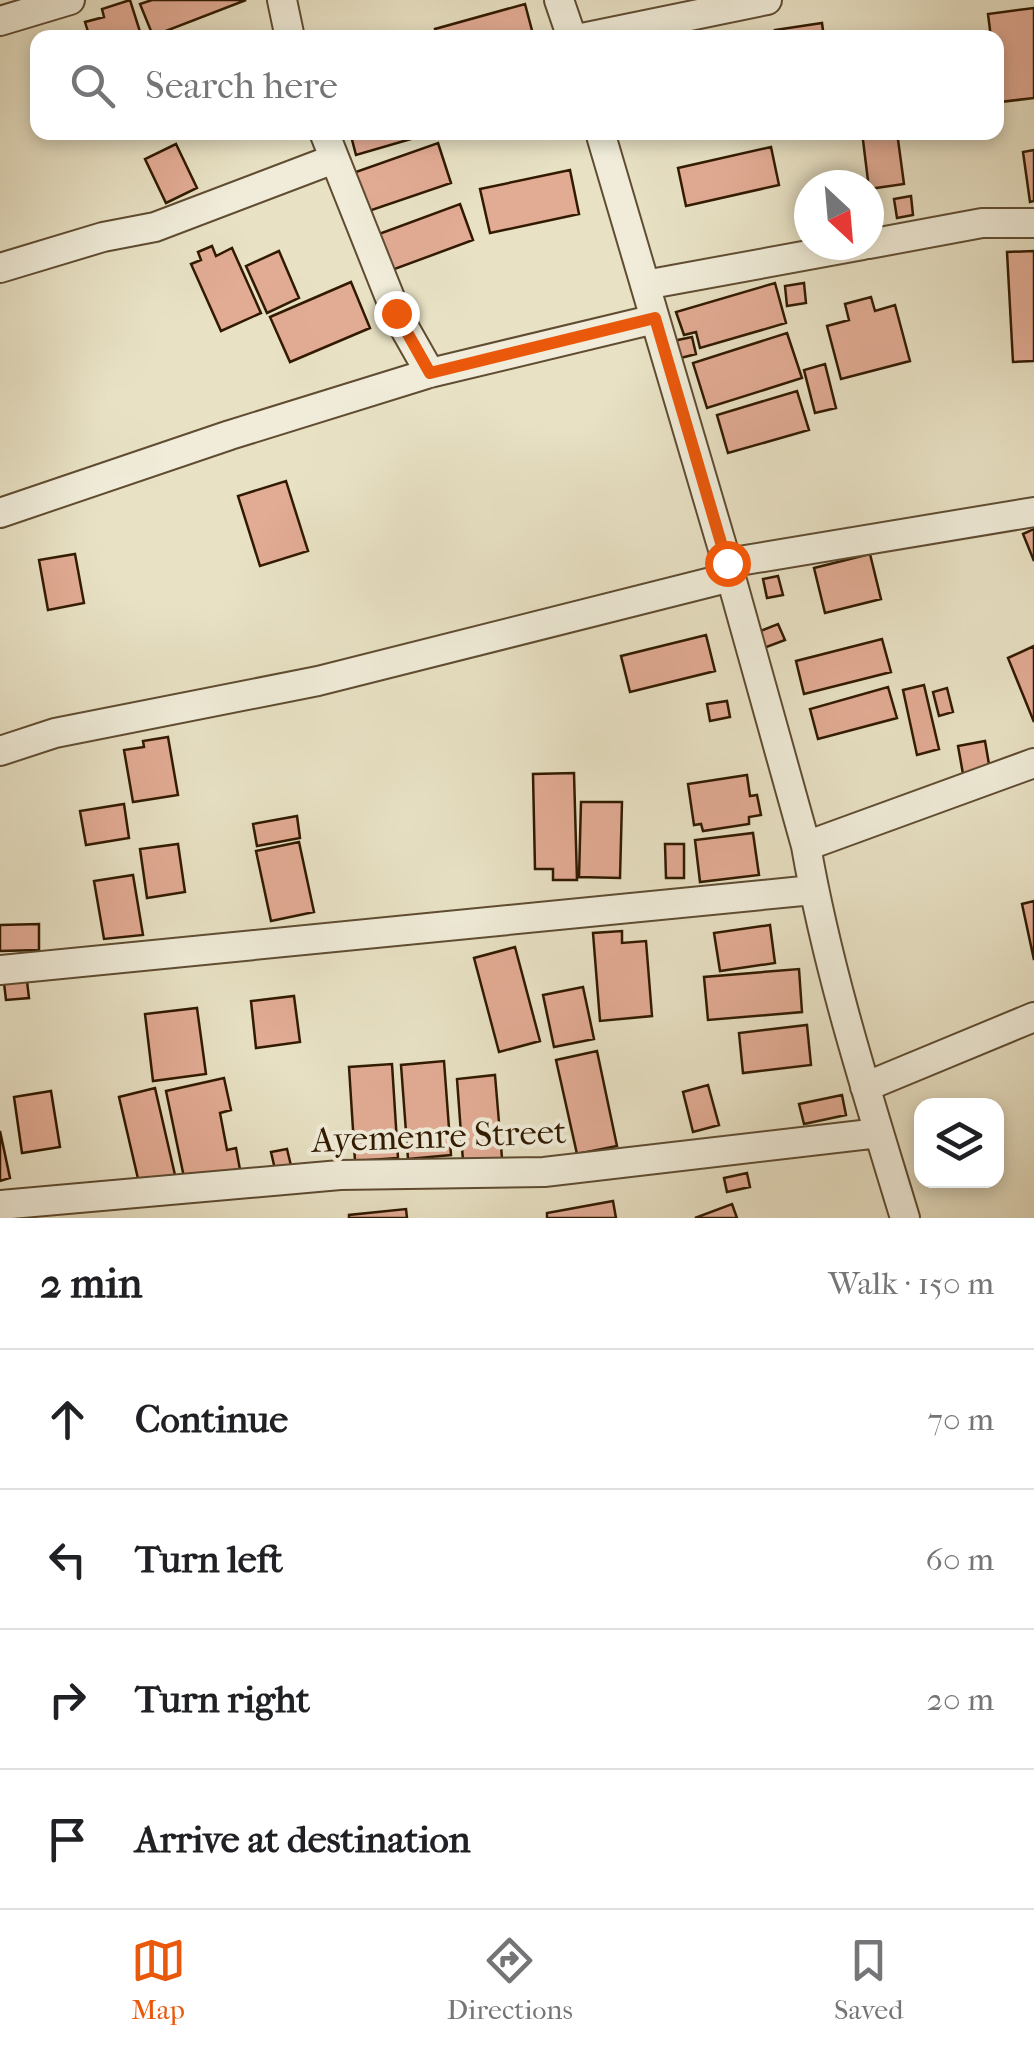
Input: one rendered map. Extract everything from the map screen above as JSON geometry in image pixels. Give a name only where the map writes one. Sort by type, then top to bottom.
[{"type":"street","points":[[0,21],[70,0]]},
{"type":"street","points":[[282,0],[288,30]]},
{"type":"street","points":[[559,0],[569,30]]},
{"type":"street","points":[[621,30],[768,0]]},
{"type":"street","points":[[602,140],[729,570],[806,846],[813,890],[865,1086],[906,1218]]},
{"type":"street","points":[[0,268],[103,237],[156,227],[329,146],[396,313],[430,373]]},
{"type":"street","points":[[884,241],[982,223],[1034,223]]},
{"type":"street","points":[[645,285],[794,257]]},
{"type":"street","points":[[0,513],[430,373],[655,318]]},
{"type":"street","points":[[0,751],[55,733],[318,681],[729,570],[1034,512]]},
{"type":"street","points":[[806,846],[1034,763]]},
{"type":"street","points":[[0,970],[813,890]]},
{"type":"street","points":[[865,1086],[1034,1017]]},
{"type":"street","name":"Ayemenre Street","points":[[0,1206],[340,1175],[544,1172],[879,1133]]},
{"type":"building","points":[[130,0],[139,30],[88,30],[85,22],[104,17],[102,9]]},
{"type":"building","points":[[152,0],[246,0],[168,30],[151,30],[140,4]]},
{"type":"building","points":[[525,4],[532,30],[435,30]]},
{"type":"building","points":[[1034,8],[1034,98],[1004,102],[1004,30],[990,30],[988,14]]},
{"type":"building","points":[[822,23],[823,30],[775,30]]},
{"type":"building","points":[[352,140],[408,140],[356,155]]},
{"type":"building","points":[[863,140],[898,140],[904,184],[884,187],[884,170],[867,170]]},
{"type":"building","points":[[438,143],[451,183],[366,212],[353,173]]},
{"type":"building","points":[[176,144],[197,188],[166,203],[145,159]]},
{"type":"building","points":[[771,147],[779,185],[686,206],[678,168]]},
{"type":"building","points":[[1034,150],[1034,201],[1030,202],[1023,152]]},
{"type":"building","points":[[570,170],[579,214],[490,233],[480,189]]},
{"type":"building","points":[[911,196],[913,215],[897,218],[894,199]]},
{"type":"building","points":[[460,204],[473,240],[392,270],[379,234]]},
{"type":"building","points":[[212,246],[216,256],[232,248],[261,313],[221,331],[191,264],[201,260],[198,252]]},
{"type":"building","points":[[279,251],[299,298],[267,313],[246,266]]},
{"type":"building","points":[[1034,251],[1034,361],[1013,362],[1007,252]]},
{"type":"building","points":[[351,282],[370,328],[290,362],[270,317]]},
{"type":"building","points":[[775,283],[786,323],[700,348],[696,332],[684,335],[676,312]]},
{"type":"building","points":[[804,283],[806,303],[787,306],[785,286]]},
{"type":"building","points":[[871,297],[875,311],[895,305],[910,361],[841,379],[827,326],[849,320],[845,304]]},
{"type":"building","points":[[787,333],[802,378],[707,408],[693,363]]},
{"type":"building","points":[[692,337],[696,354],[677,359],[673,341]]},
{"type":"building","points":[[825,364],[836,408],[815,413],[804,370]]},
{"type":"building","points":[[797,391],[809,430],[728,453],[717,415]]},
{"type":"building","points":[[286,481],[308,551],[260,566],[238,496]]},
{"type":"building","points":[[1034,529],[1034,561],[1023,534]]},
{"type":"building","points":[[75,554],[84,603],[48,610],[39,560]]},
{"type":"building","points":[[870,554],[881,599],[825,613],[814,568]]},
{"type":"building","points":[[778,576],[783,595],[767,598],[763,579]]},
{"type":"building","points":[[778,624],[785,640],[764,648],[758,632]]},
{"type":"building","points":[[706,635],[715,671],[630,692],[621,656]]},
{"type":"building","points":[[882,639],[891,672],[804,694],[796,661]]},
{"type":"building","points":[[1034,646],[1034,722],[1008,658]]},
{"type":"building","points":[[924,685],[939,749],[917,755],[903,690]]},
{"type":"building","points":[[888,687],[897,718],[818,739],[810,709]]},
{"type":"building","points":[[947,688],[953,712],[939,716],[933,692]]},
{"type":"building","points":[[727,701],[730,717],[710,721],[707,704]]},
{"type":"building","points":[[168,737],[178,795],[133,802],[124,750],[144,747],[143,741]]},
{"type":"building","points":[[985,741],[990,770],[963,774],[958,746]]},
{"type":"building","points":[[574,773],[577,880],[553,880],[553,869],[535,869],[533,774]]},
{"type":"building","points":[[747,775],[750,796],[757,795],[761,815],[749,817],[749,824],[703,831],[701,824],[694,825],[688,784]]},
{"type":"building","points":[[581,802],[622,802],[620,878],[579,877]]},
{"type":"building","points":[[124,804],[129,838],[86,845],[80,811]]},
{"type":"building","points":[[297,816],[300,838],[257,846],[253,824]]},
{"type":"building","points":[[753,833],[759,875],[700,882],[695,840]]},
{"type":"building","points":[[299,842],[314,912],[271,921],[256,851]]},
{"type":"building","points":[[178,844],[185,892],[147,898],[140,849]]},
{"type":"building","points":[[665,844],[684,844],[684,878],[666,878]]},
{"type":"building","points":[[133,875],[143,935],[104,939],[94,881]]},
{"type":"building","points":[[1034,901],[1034,960],[1022,904]]},
{"type":"building","points":[[39,924],[39,950],[0,951],[0,925]]},
{"type":"building","points":[[770,925],[775,963],[720,971],[714,933]]},
{"type":"building","points":[[622,931],[622,943],[646,941],[652,1016],[600,1021],[593,933]]},
{"type":"building","points":[[515,947],[540,1041],[499,1052],[474,958]]},
{"type":"building","points":[[799,969],[802,1012],[708,1020],[704,977]]},
{"type":"building","points":[[27,981],[29,998],[6,1000],[4,983]]},
{"type":"building","points":[[583,987],[594,1039],[554,1047],[543,995]]},
{"type":"building","points":[[294,996],[300,1042],[256,1048],[251,1001]]},
{"type":"building","points":[[197,1008],[206,1074],[153,1081],[145,1014]]},
{"type":"building","points":[[807,1025],[811,1065],[743,1073],[739,1033]]},
{"type":"building","points":[[597,1051],[617,1146],[577,1154],[556,1060]]},
{"type":"building","points":[[444,1061],[451,1155],[408,1159],[401,1065]]},
{"type":"building","points":[[392,1064],[398,1158],[355,1161],[349,1067]]},
{"type":"building","points":[[495,1075],[502,1158],[463,1161],[457,1079]]},
{"type":"building","points":[[224,1078],[231,1110],[220,1113],[227,1150],[236,1148],[241,1175],[186,1187],[166,1091]]},
{"type":"building","points":[[708,1085],[719,1125],[693,1132],[683,1092]]},
{"type":"building","points":[[155,1088],[175,1175],[139,1183],[119,1097]]},
{"type":"building","points":[[51,1091],[60,1147],[22,1153],[14,1097]]},
{"type":"building","points":[[842,1095],[846,1115],[804,1124],[799,1104]]},
{"type":"building","points":[[0,1131],[10,1178],[0,1181]]},
{"type":"building","points":[[287,1149],[293,1174],[277,1178],[271,1152]]},
{"type":"building","points":[[747,1173],[750,1187],[727,1192],[724,1178]]},
{"type":"building","points":[[613,1201],[616,1218],[547,1218],[547,1213]]},
{"type":"building","points":[[732,1204],[737,1218],[695,1218]]},
{"type":"building","points":[[406,1209],[407,1218],[349,1218],[349,1215]]},
{"type":"route","points":[[396,313],[430,373],[655,318],[727,563]]}]
